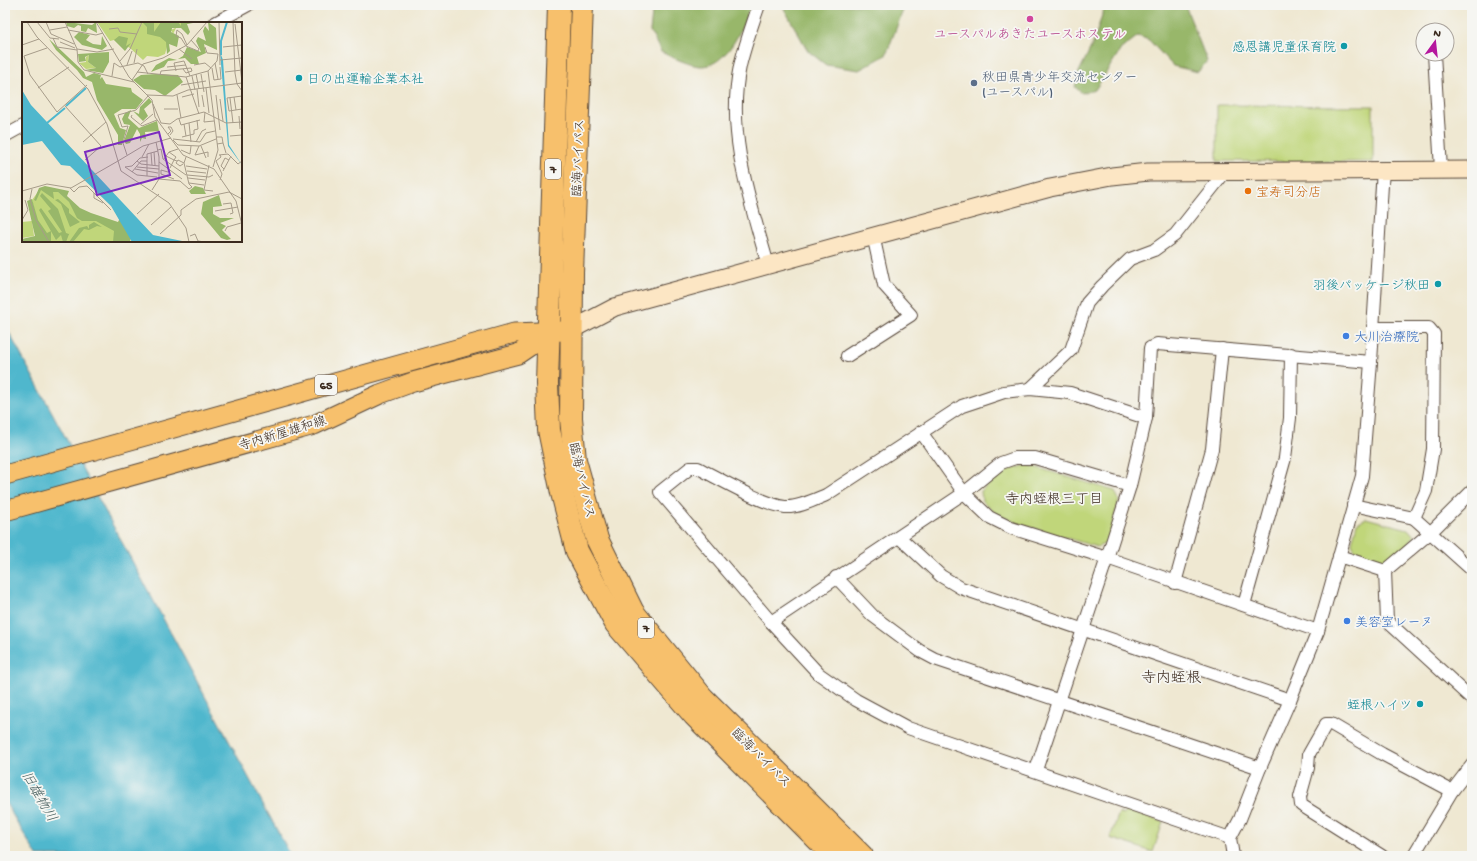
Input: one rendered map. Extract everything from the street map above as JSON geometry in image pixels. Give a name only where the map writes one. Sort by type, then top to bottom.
[{"type":"highway","name":"臨海バイパス","points":[[559,5],[547,383],[549,430],[562,493],[577,551],[616,624],[694,715],[834,856]]},
{"type":"highway","name":"臨海バイパス","points":[[582,5],[571,330],[571,418],[576,460],[597,539],[632,612],[702,697],[862,856]]},
{"type":"main road","name":"65","points":[[5,475],[514,333],[571,330]]},
{"type":"main road","name":"寺内新屋雄和線","points":[[5,511],[133,474],[314,425],[380,394],[414,382],[518,354],[549,332]]},
{"type":"street","points":[[217,22],[248,5]]},
{"type":"street","points":[[759,5],[740,67],[736,119],[741,160],[768,265]]},
{"type":"street","points":[[1434,62],[1441,169]]},
{"type":"street","points":[[5,136],[22,127]]},
{"type":"street","points":[[571,330],[615,307],[873,235],[1050,188],[1112,176],[1148,172],[1383,169],[1472,170]]},
{"type":"street","points":[[1233,856],[1230,838],[1240,819],[1318,631],[1362,476],[1383,169]]},
{"type":"street","points":[[1030,388],[1071,350],[1087,303],[1102,286],[1130,260],[1154,250],[1175,235],[1225,172]]},
{"type":"street","points":[[847,356],[911,315],[884,285],[873,235]]},
{"type":"street","points":[[1373,328],[1429,328],[1434,334],[1433,449],[1426,491],[1414,518]]},
{"type":"street","points":[[1036,770],[1130,486],[1146,418],[1150,348],[1157,344],[1291,354],[1371,362]]},
{"type":"street","points":[[1176,583],[1212,449],[1222,349]]},
{"type":"street","points":[[1244,605],[1285,458],[1290,418],[1291,354]]},
{"type":"street","points":[[1146,418],[1070,392],[1030,388],[1004,392],[962,406],[826,495],[804,504],[785,507],[765,501],[698,468],[690,468],[660,492],[771,622],[819,674],[856,700],[908,728],[1036,770],[1230,838]]},
{"type":"street","points":[[921,432],[964,493],[989,517],[1012,528],[1107,558],[1318,631]]},
{"type":"street","points":[[771,622],[836,577],[964,493],[1001,463],[1016,458],[1036,458],[1130,486]]},
{"type":"street","points":[[1385,571],[1431,532],[1472,490]]},
{"type":"street","points":[[1353,505],[1414,518],[1472,570]]},
{"type":"street","points":[[899,537],[941,576],[961,588],[1082,631],[1290,700]]},
{"type":"street","points":[[1339,556],[1385,571]]},
{"type":"street","points":[[1385,571],[1387,621],[1472,699]]},
{"type":"street","points":[[836,577],[873,616],[920,651],[935,659],[1260,768]]},
{"type":"street","points":[[1382,856],[1302,805],[1300,797],[1308,768],[1309,754],[1326,724],[1331,724],[1452,792]]},
{"type":"street","points":[[1413,856],[1452,792],[1472,766]]},
{"type":"green space","points":[[653,5],[751,5],[734,43],[728,51],[712,64],[698,66],[676,59],[661,52],[650,31]]},
{"type":"green space","points":[[782,5],[905,5],[886,55],[859,70],[826,65],[808,51]]},
{"type":"green space","points":[[1105,5],[1185,5],[1207,61],[1198,72],[1173,66],[1149,40],[1138,36],[1121,49],[1095,90],[1082,93],[1075,87],[1079,72],[1094,41]]},
{"type":"green space","points":[[1217,105],[1373,106],[1373,162],[1217,161]]},
{"type":"green space","points":[[1028,465],[1115,491],[1119,500],[1107,543],[1097,547],[1020,524],[996,514],[982,501],[981,491],[1003,471]]},
{"type":"green space","points":[[1366,518],[1408,529],[1414,536],[1405,549],[1383,562],[1357,555],[1352,543],[1357,523]]},
{"type":"green space","points":[[1126,810],[1163,822],[1153,852],[1110,838],[1119,813],[1124,815]]},
{"type":"water","name":"旧雄物川","points":[[5,325],[291,856],[37,856],[5,802]]},
{"type":"place","name":"ユースパルあきたユースホステル","points":[[1030,19]]},
{"type":"place","name":"感恩講児童保育院","points":[[1344,46]]},
{"type":"place","name":"日の出運輸企業本社","points":[[299,78]]},
{"type":"place","name":"秋田県青少年交流センター (ユースパル)","points":[[974,83]]},
{"type":"place","name":"宝寿司分店","points":[[1248,191]]},
{"type":"place","name":"羽後パッケージ秋田","points":[[1438,284]]},
{"type":"place","name":"大川治療院","points":[[1346,336]]},
{"type":"place","name":"美容室レーヌ","points":[[1347,621]]},
{"type":"place","name":"蛭根ハイツ","points":[[1420,704]]},
{"type":"district","name":"寺内蛭根三丁目","points":[[1054,498]]},
{"type":"district","name":"寺内蛭根","points":[[1171,677]]}]
